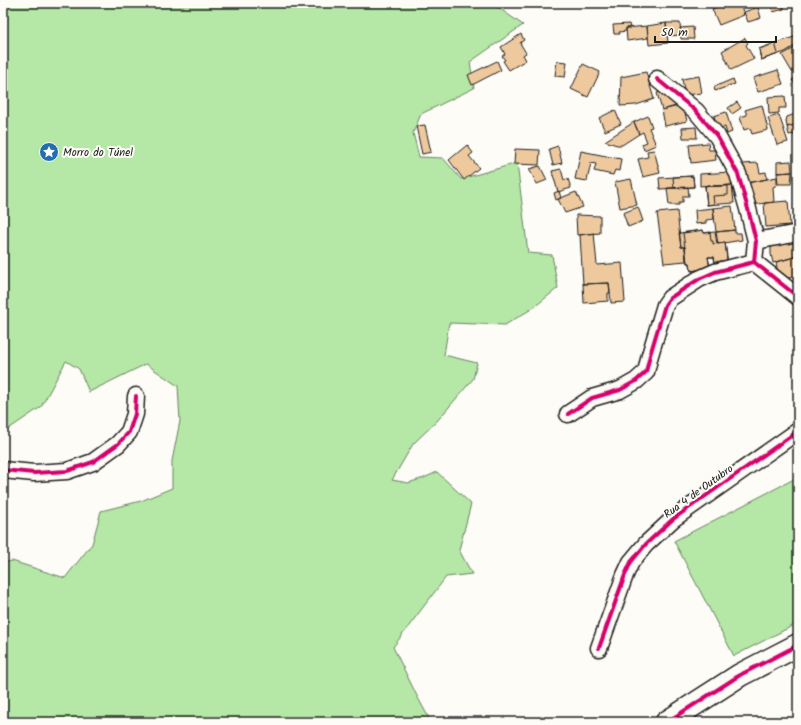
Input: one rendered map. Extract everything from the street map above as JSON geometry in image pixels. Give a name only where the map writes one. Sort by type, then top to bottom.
[{"type":"street","points":[[657,79],[696,111],[717,136],[738,174],[756,241],[754,262]]},
{"type":"street","points":[[756,241],[798,233]]},
{"type":"street","points":[[754,262],[798,297]]},
{"type":"street","points":[[568,414],[592,398],[620,390],[636,381],[646,372],[665,305],[670,298],[699,279],[715,272],[754,262]]},
{"type":"street","points":[[3,470],[34,473],[67,471],[93,462],[118,444],[129,432],[135,414],[136,396]]},
{"type":"street","name":"Rua 4 de Outubro","points":[[599,648],[625,575],[631,562],[646,544],[673,519],[798,431]]},
{"type":"street","points":[[667,722],[740,674],[798,645]]},
{"type":"green space","points":[[3,3],[495,3],[496,6],[523,25],[470,62],[474,88],[421,114],[413,133],[419,157],[443,158],[461,179],[517,163],[528,253],[552,255],[558,288],[533,308],[505,325],[449,323],[444,355],[477,363],[473,379],[437,421],[413,444],[392,480],[408,483],[437,472],[471,504],[459,550],[472,574],[446,577],[393,647],[431,722],[3,722],[3,563],[12,561],[65,578],[92,544],[101,511],[141,501],[172,488],[172,461],[180,421],[178,386],[146,364],[89,392],[79,369],[66,361],[41,407],[7,430],[3,428]]},
{"type":"green space","points":[[798,477],[798,623],[734,656],[674,541]]},
{"type":"building","points":[[727,3],[740,3],[744,15],[719,25],[712,9]]},
{"type":"building","points":[[771,3],[783,3],[784,9],[773,12]]},
{"type":"building","points":[[758,7],[761,18],[748,22],[744,12]]},
{"type":"building","points":[[666,23],[680,23],[681,35],[667,36]]},
{"type":"building","points":[[666,23],[668,43],[649,45],[647,26]]},
{"type":"building","points":[[629,24],[630,28],[626,28],[626,31],[619,32],[620,34],[614,34],[613,25]]},
{"type":"building","points":[[647,26],[648,38],[627,41],[626,28]]},
{"type":"building","points":[[693,27],[694,39],[681,39],[680,28]]},
{"type":"building","points":[[521,34],[524,40],[520,43],[526,53],[523,55],[526,60],[509,70],[503,61],[505,60],[502,56],[505,54],[501,47]]},
{"type":"building","points":[[797,36],[798,44],[785,52],[761,60],[759,49]]},
{"type":"building","points":[[745,38],[748,43],[746,45],[754,59],[731,70],[722,51]]},
{"type":"building","points":[[775,43],[778,54],[761,60],[759,49]]},
{"type":"building","points":[[798,46],[798,69],[792,72],[782,55]]},
{"type":"building","points":[[497,61],[501,70],[472,85],[468,75]]},
{"type":"building","points":[[557,61],[567,62],[565,77],[555,76]]},
{"type":"building","points":[[583,64],[600,72],[588,97],[571,89]]},
{"type":"building","points":[[778,70],[783,84],[758,92],[753,78]]},
{"type":"building","points":[[646,72],[654,99],[636,105],[620,106],[621,77]]},
{"type":"building","points":[[699,76],[702,93],[685,95],[682,79]]},
{"type":"building","points":[[798,76],[798,88],[792,80]]},
{"type":"building","points":[[733,79],[735,84],[715,91],[714,87]]},
{"type":"building","points":[[664,91],[675,98],[676,106],[662,110],[657,93]]},
{"type":"building","points":[[785,96],[786,108],[779,108],[779,113],[769,114],[768,97]]},
{"type":"building","points":[[737,102],[741,108],[732,114],[728,108]]},
{"type":"building","points":[[683,105],[687,121],[665,126],[662,110]]},
{"type":"building","points":[[762,105],[768,130],[752,134],[750,128],[744,130],[740,117],[747,115],[745,110]]},
{"type":"building","points":[[615,110],[621,124],[605,131],[599,118]]},
{"type":"building","points":[[726,112],[732,132],[727,134],[725,127],[718,129],[714,116]]},
{"type":"building","points":[[798,113],[798,124],[787,127],[787,117]]},
{"type":"building","points":[[779,115],[788,142],[777,145],[768,118]]},
{"type":"building","points":[[648,116],[652,127],[649,128],[656,145],[644,150],[642,144],[647,142],[643,132],[639,134],[634,122]]},
{"type":"building","points":[[634,122],[639,134],[622,145],[605,141]]},
{"type":"building","points":[[798,124],[798,136],[795,137],[794,134],[789,135],[787,127]]},
{"type":"building","points":[[425,125],[431,152],[422,154],[416,126]]},
{"type":"building","points":[[696,127],[697,138],[683,138],[682,128]]},
{"type":"building","points":[[708,143],[709,150],[715,150],[716,160],[691,163],[689,145]]},
{"type":"building","points":[[467,145],[473,153],[469,156],[479,168],[464,180],[449,160]]},
{"type":"building","points":[[558,146],[562,163],[553,165],[549,149]]},
{"type":"building","points":[[515,149],[540,150],[539,165],[514,164]]},
{"type":"building","points":[[654,150],[660,173],[643,177],[638,159],[648,157],[647,151]]},
{"type":"building","points":[[581,151],[621,159],[619,171],[615,170],[613,175],[594,171],[596,164],[591,163],[587,181],[575,179]]},
{"type":"building","points":[[791,161],[792,172],[777,173],[777,162]]},
{"type":"building","points":[[758,163],[760,173],[766,172],[767,179],[747,183],[744,176],[743,164]]},
{"type":"building","points":[[540,166],[547,180],[537,184],[529,169]]},
{"type":"building","points":[[561,169],[564,180],[568,179],[571,188],[558,192],[552,171]]},
{"type":"building","points":[[731,172],[732,185],[700,186],[700,174]]},
{"type":"building","points":[[792,172],[791,184],[778,184],[777,173]]},
{"type":"building","points":[[693,176],[694,187],[674,188],[673,177]]},
{"type":"building","points":[[693,176],[694,187],[660,189],[659,178]]},
{"type":"building","points":[[777,177],[777,185],[773,187],[774,202],[751,205],[747,183]]},
{"type":"building","points":[[631,179],[637,205],[620,208],[615,182]]},
{"type":"building","points":[[732,185],[734,203],[707,205],[705,186]]},
{"type":"building","points":[[705,186],[728,186],[728,195],[713,196],[714,204],[707,205]]},
{"type":"building","points":[[688,187],[689,196],[683,196],[683,202],[679,202],[679,205],[669,205],[667,188]]},
{"type":"building","points":[[559,191],[561,198],[556,200],[554,193]]},
{"type":"building","points":[[576,192],[583,207],[565,213],[558,199]]},
{"type":"building","points":[[788,201],[790,225],[766,227],[764,203]]},
{"type":"building","points":[[732,206],[735,230],[716,232],[713,208]]},
{"type":"building","points":[[638,207],[643,221],[628,227],[623,213]]},
{"type":"building","points":[[713,208],[714,219],[706,220],[706,223],[696,224],[695,210]]},
{"type":"building","points":[[677,211],[681,247],[685,247],[686,261],[664,263],[657,213]]},
{"type":"building","points":[[576,215],[600,216],[600,233],[577,235]]},
{"type":"building","points":[[703,230],[704,233],[710,232],[711,241],[713,241],[713,244],[725,242],[727,260],[715,262],[714,257],[708,257],[710,268],[691,271],[690,263],[687,263],[683,233]]},
{"type":"building","points":[[703,230],[704,233],[715,232],[717,244],[725,242],[728,263],[715,265],[714,257],[708,257],[710,268],[691,271],[690,263],[687,263],[685,247],[681,247],[679,233]]},
{"type":"building","points":[[735,230],[735,233],[741,233],[742,240],[718,244],[716,232]]},
{"type":"building","points":[[594,233],[597,265],[622,263],[625,302],[611,303],[609,283],[583,284],[580,235]]},
{"type":"building","points":[[794,238],[798,256],[773,263],[771,244]]},
{"type":"building","points":[[798,256],[798,276],[779,280],[776,262]]},
{"type":"building","points":[[609,283],[610,293],[608,293],[608,301],[584,303],[583,284]]},
{"type":"cycle path","points":[[657,79],[696,111],[717,136],[738,174],[756,241],[754,262],[798,297]]},
{"type":"cycle path","points":[[568,414],[592,398],[620,390],[636,381],[646,372],[665,305],[670,298],[699,279],[715,272],[754,262]]},
{"type":"cycle path","points":[[3,470],[34,473],[67,471],[93,462],[118,444],[129,432],[135,414],[136,396]]},
{"type":"cycle path","points":[[599,648],[625,575],[631,562],[646,544],[673,519],[798,431]]},
{"type":"cycle path","points":[[667,722],[740,675],[798,645]]},
{"type":"place","name":"Morro do Túnel","points":[[49,152]]}]
